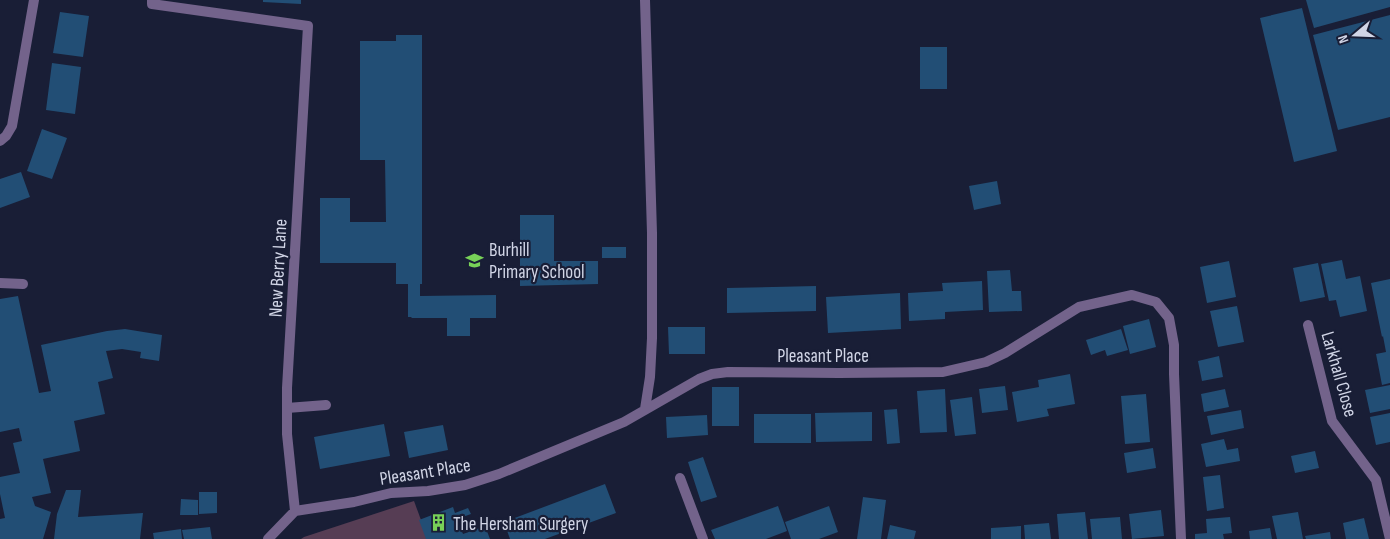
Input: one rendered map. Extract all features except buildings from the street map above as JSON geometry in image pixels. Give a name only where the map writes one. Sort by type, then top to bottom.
[{"type":"street","points":[[0,141],[6,136],[12,126],[34,0]]},
{"type":"street","name":"New Berry Lane","points":[[152,0],[152,4],[308,26],[287,408],[287,434],[295,511]]},
{"type":"street","points":[[645,410],[650,377],[652,299],[646,0]]},
{"type":"street","points":[[0,283],[22,284]]},
{"type":"street","name":"Pleasant Place","points":[[295,511],[354,502],[391,493],[428,491],[465,484],[499,474],[624,422],[699,379],[712,374],[728,372],[926,373],[964,368],[986,362],[1006,353],[1080,307],[1132,295],[1156,302],[1169,318],[1174,345],[1181,539]]},
{"type":"street","name":"Larkhall Close","points":[[1308,325],[1332,421],[1376,480],[1390,539]]},
{"type":"street","points":[[287,408],[326,405]]},
{"type":"street","points":[[680,478],[703,539]]},
{"type":"street","points":[[268,539],[295,511]]},
{"type":"shaded area","points":[[414,501],[428,539],[301,539],[304,537]]},
{"type":"place","name":"Burhill Primary School","points":[[475,260]]},
{"type":"place","name":"The Hersham Surgery","points":[[439,523]]}]
